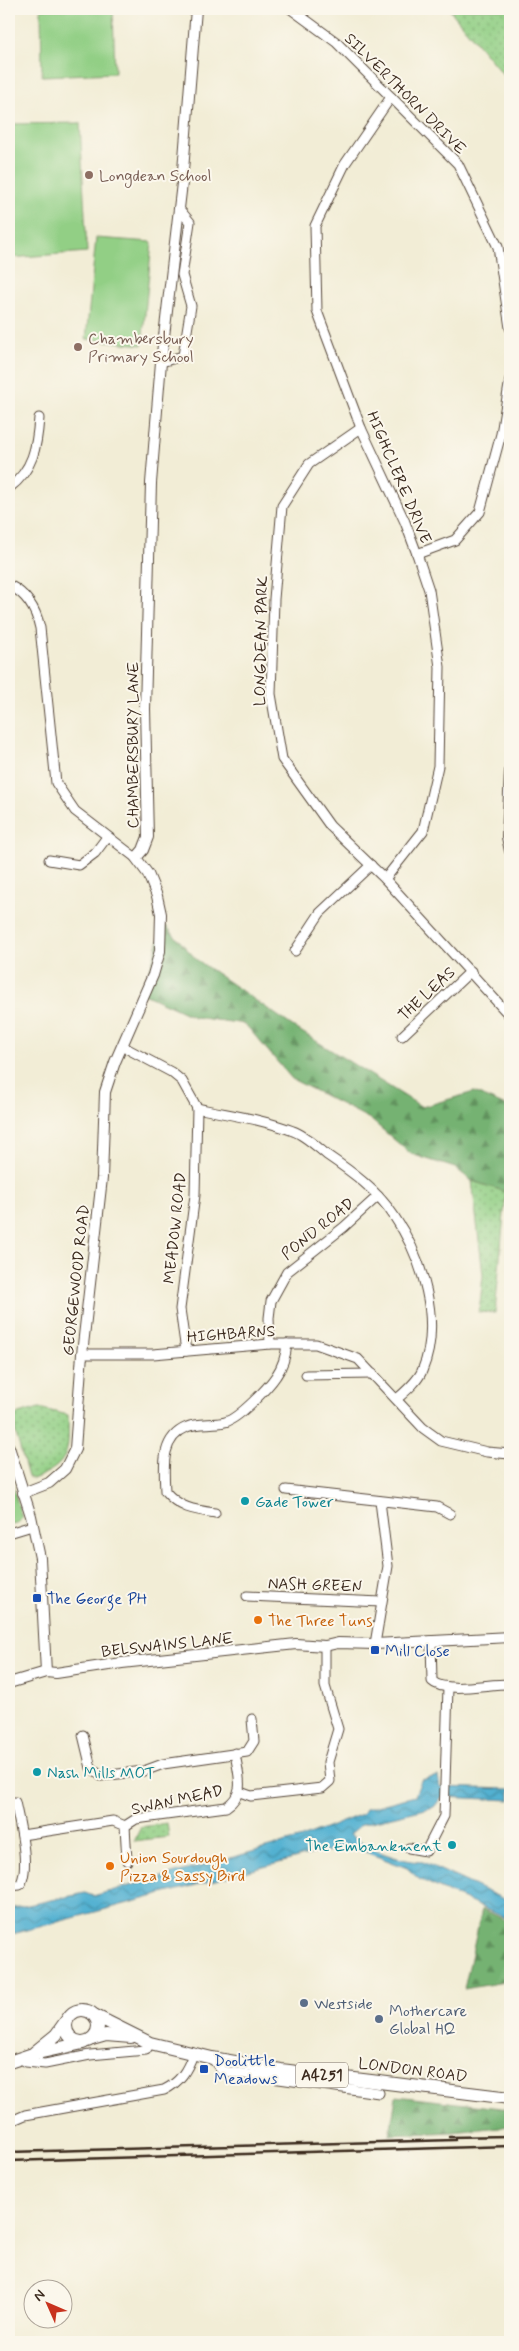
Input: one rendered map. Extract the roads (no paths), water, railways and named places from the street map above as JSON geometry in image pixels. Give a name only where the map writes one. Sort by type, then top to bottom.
[{"type":"main road","name":"A4251","points":[[66,2021],[69,2016],[80,2010],[86,2010],[94,2015]]},
{"type":"main road","points":[[66,2021],[68,2035],[74,2040],[87,2041],[98,2029],[94,2015]]},
{"type":"main road","name":"LONDON ROAD","points":[[94,2015],[150,2043],[212,2058],[281,2070],[510,2098]]},
{"type":"main road","name":"LONDON ROAD","points":[[33,2054],[56,2036],[66,2021]]},
{"type":"main road","name":"LONDON ROAD","points":[[14,2060],[106,2036],[136,2037]]},
{"type":"street","name":"CHAMBERSBURY LANE","points":[[136,858],[143,850],[148,837],[145,709],[151,483],[161,362],[179,209],[196,9]]},
{"type":"street","name":"SILVERTHORN DRIVE","points":[[291,9],[336,42],[458,164],[498,247],[510,328]]},
{"type":"street","name":"HIGHCLERE DRIVE","points":[[385,879],[423,830],[438,766],[440,667],[428,590],[417,554],[405,522],[360,428],[317,311],[315,226],[345,164],[390,97]]},
{"type":"street","points":[[161,362],[183,356],[191,306],[182,276],[190,222],[179,209]]},
{"type":"street","points":[[417,554],[455,540],[480,512],[501,434],[510,379]]},
{"type":"street","points":[[9,488],[21,479],[32,460],[37,443],[39,418]]},
{"type":"street","name":"LONGDEAN PARK","points":[[360,428],[309,464],[282,506],[274,599],[271,694],[282,759],[330,826],[385,879],[510,1012]]},
{"type":"street","points":[[9,585],[30,602],[37,614],[56,783],[75,811],[106,838],[136,858],[154,884],[160,914],[161,941],[158,959],[122,1046],[171,1072],[182,1081],[197,1108],[294,1131],[356,1175],[378,1196],[394,1216],[411,1249],[423,1280],[431,1321],[429,1350],[422,1372],[414,1384],[397,1399],[423,1428],[441,1441],[487,1452],[510,1454]]},
{"type":"street","points":[[510,771],[507,837],[510,851]]},
{"type":"street","points":[[49,860],[79,865],[95,853],[106,838]]},
{"type":"street","points":[[295,951],[320,913],[371,865]]},
{"type":"street","name":"THE LEAS","points":[[402,1036],[471,971]]},
{"type":"street","name":"GEORGEWOOD ROAD","points":[[23,1493],[49,1484],[65,1469],[75,1449],[82,1354],[102,1178],[103,1108],[109,1078],[122,1046]]},
{"type":"street","name":"MEADOW ROAD","points":[[186,1351],[180,1309],[195,1195],[197,1108]]},
{"type":"street","name":"POND ROAD","points":[[270,1344],[269,1318],[271,1301],[287,1272],[344,1227],[378,1196]]},
{"type":"street","name":"HIGHBARNS","points":[[82,1354],[153,1354],[270,1344],[316,1344],[358,1359],[397,1399]]},
{"type":"street","points":[[215,1513],[189,1509],[174,1501],[165,1491],[166,1447],[176,1434],[187,1427],[227,1422],[242,1410],[277,1375],[285,1359],[287,1344]]},
{"type":"street","points":[[306,1375],[374,1374]]},
{"type":"street","points":[[9,1447],[40,1558],[46,1672]]},
{"type":"street","points":[[286,1490],[437,1507],[450,1514]]},
{"type":"street","points":[[375,1644],[388,1566],[380,1501]]},
{"type":"street","points":[[9,1533],[32,1526]]},
{"type":"street","name":"NASH GREEN","points":[[247,1596],[381,1602]]},
{"type":"street","name":"BELSWAINS LANE","points":[[9,1683],[46,1672],[296,1644],[325,1646],[338,1643],[375,1644],[510,1637]]},
{"type":"street","points":[[431,1641],[432,1681],[436,1685],[448,1688],[510,1684]]},
{"type":"street","points":[[235,1754],[240,1792],[252,1796],[322,1788],[330,1781],[328,1762],[338,1729],[325,1686],[325,1646]]},
{"type":"street","points":[[409,1848],[426,1852],[444,1816],[448,1688]]},
{"type":"street","points":[[83,1735],[91,1768],[101,1776],[144,1771],[163,1764],[247,1752],[254,1741],[252,1719]]},
{"type":"street","name":"SWAN MEAD","points":[[125,1826],[136,1819],[226,1807],[235,1801],[240,1792]]},
{"type":"street","points":[[9,1886],[20,1885],[25,1877],[22,1834],[15,1802]]},
{"type":"street","name":"SWAN MEAD","points":[[22,1834],[113,1821],[125,1826]]},
{"type":"street","name":"SWAN MEAD","points":[[125,1826],[127,1860]]},
{"type":"street","points":[[14,2060],[45,2064],[90,2055],[146,2050],[150,2043]]},
{"type":"street","points":[[9,2122],[33,2114],[164,2090],[177,2084],[193,2054]]},
{"type":"street","points":[[212,2058],[222,2071],[379,2093]]},
{"type":"water","points":[[438,1776],[440,1787],[510,1789],[510,1800],[442,1797],[434,1807],[362,1824],[350,1834],[384,1854],[423,1862],[510,1902],[510,1920],[419,1879],[407,1868],[358,1849],[320,1852],[9,1935],[9,1909],[85,1893],[93,1896],[302,1838],[362,1814],[365,1809],[415,1796],[421,1780]]},
{"type":"railway","points":[[449,2137],[510,2136]]},
{"type":"railway","points":[[9,2152],[455,2140]]},
{"type":"railway","points":[[9,2161],[510,2146]]},
{"type":"place","name":"Longdean School","points":[[89,175]]},
{"type":"place","name":"Chambersbury Primary School","points":[[78,347]]},
{"type":"place","name":"Gade Tower","points":[[245,1501]]},
{"type":"place","name":"The George PH","points":[[37,1598]]},
{"type":"place","name":"The Three Tuns","points":[[258,1620]]},
{"type":"place","name":"Mill Close","points":[[375,1650]]},
{"type":"place","name":"Nash Mills MOT","points":[[37,1772]]},
{"type":"place","name":"The Embankment","points":[[452,1845]]},
{"type":"place","name":"Union Sourdough Pizza & Sassy Bird","points":[[110,1866]]},
{"type":"place","name":"Westside","points":[[304,2003]]},
{"type":"place","name":"Mothercare Global HQ","points":[[379,2019]]},
{"type":"place","name":"Doolittle Meadows","points":[[204,2069]]}]
